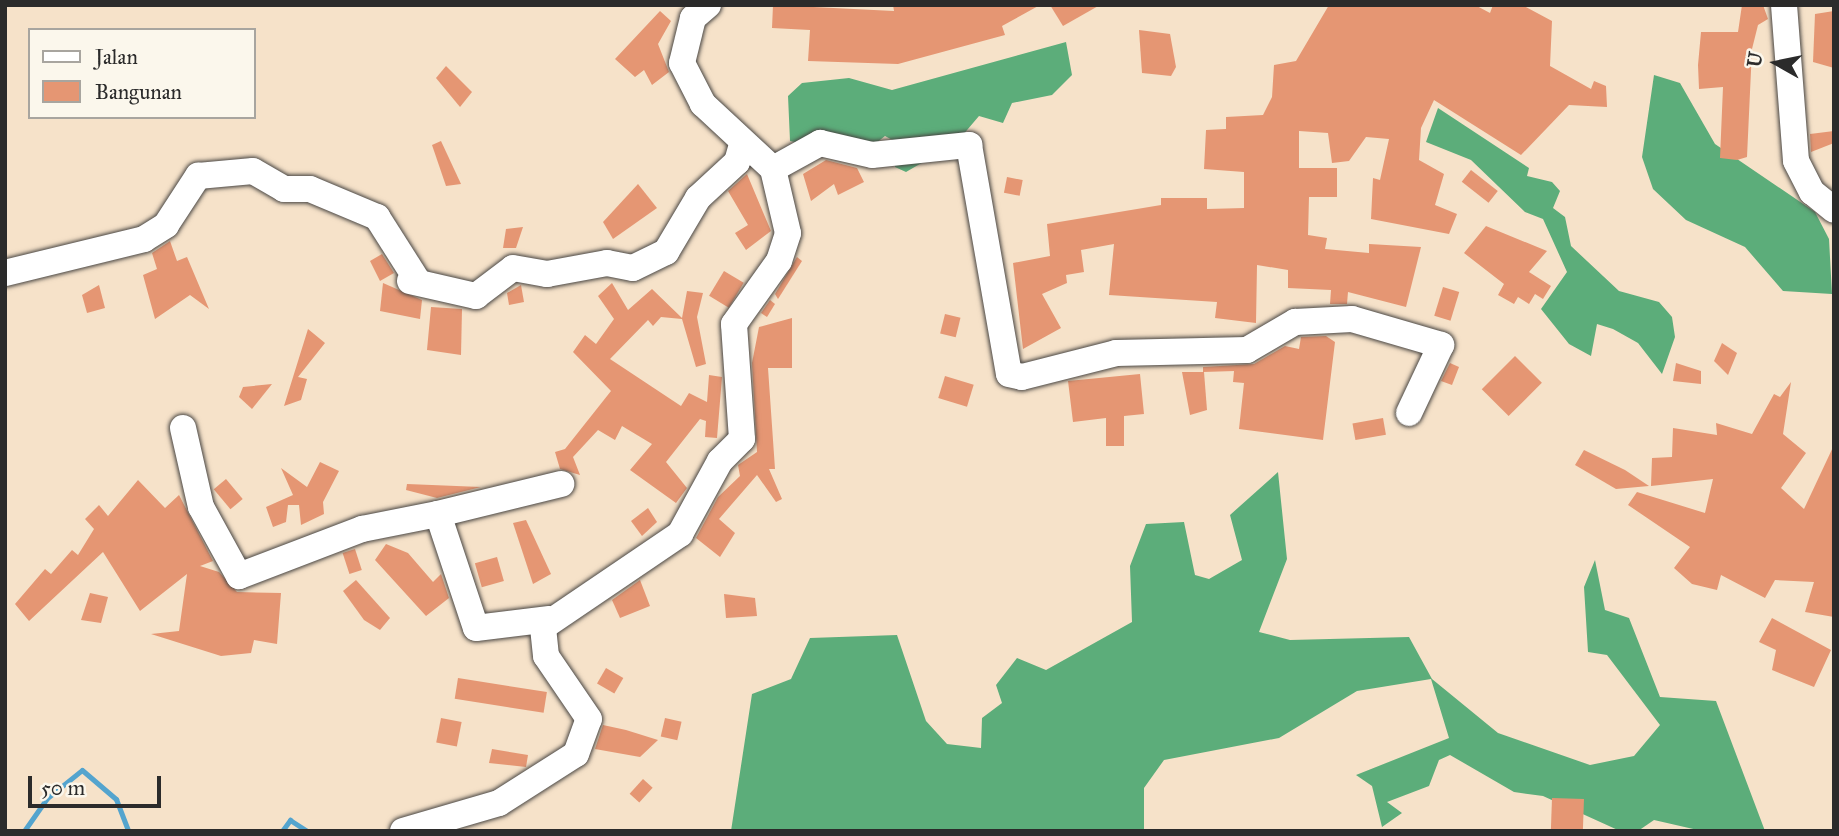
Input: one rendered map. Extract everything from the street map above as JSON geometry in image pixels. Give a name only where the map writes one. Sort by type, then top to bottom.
[{"type":"street","points":[[438,514],[476,628],[549,619],[680,534],[720,461],[742,439],[734,324],[779,261],[788,233],[773,169],[742,145],[703,104],[682,63],[693,18],[708,5]]},
{"type":"street","points":[[1784,5],[1796,161],[1812,192],[1834,210]]},
{"type":"street","points":[[773,169],[821,143],[872,155],[969,145],[1009,374],[1022,377],[1116,353],[1247,350],[1295,322],[1352,319],[1441,345],[1409,413]]},
{"type":"street","points":[[5,273],[144,239],[166,225],[198,176],[246,171],[377,217],[413,281],[476,296],[513,268],[547,274],[607,263],[633,268],[666,252],[698,198],[737,162],[742,145]]},
{"type":"street","points":[[183,428],[201,507],[239,576],[362,530],[561,484]]},
{"type":"street","points":[[403,831],[499,803],[576,754],[589,719],[547,656],[541,641],[549,619]]},
{"type":"green space","points":[[1066,42],[1072,75],[1052,95],[1012,103],[1003,123],[979,116],[956,143],[906,172],[895,167],[896,142],[885,136],[861,155],[790,141],[788,96],[802,83],[849,78],[892,90]]},
{"type":"green space","points":[[1654,75],[1680,83],[1715,144],[1815,212],[1829,239],[1832,294],[1783,291],[1745,247],[1686,220],[1653,189],[1642,157]]},
{"type":"green space","points":[[1438,108],[1529,168],[1527,176],[1552,182],[1560,191],[1553,208],[1565,217],[1571,246],[1619,291],[1659,302],[1672,317],[1675,337],[1662,374],[1638,343],[1613,329],[1597,324],[1591,356],[1569,344],[1541,309],[1567,272],[1543,219],[1525,212],[1471,160],[1426,142]]},
{"type":"green space","points":[[1278,472],[1287,559],[1259,632],[1290,640],[1409,637],[1432,679],[1498,733],[1590,765],[1634,756],[1660,725],[1607,655],[1588,652],[1584,587],[1595,560],[1605,610],[1629,618],[1660,697],[1716,701],[1765,831],[1702,831],[1654,820],[1638,831],[1620,831],[1543,796],[1514,792],[1450,755],[1439,760],[1429,786],[1387,802],[1402,813],[1382,827],[1372,786],[1356,775],[1449,738],[1431,679],[1357,691],[1279,738],[1164,760],[1144,788],[1144,831],[731,831],[752,694],[791,679],[810,638],[897,635],[926,721],[947,744],[981,748],[982,718],[1002,703],[996,685],[1017,658],[1046,670],[1132,622],[1130,566],[1146,524],[1184,522],[1195,575],[1209,579],[1242,560],[1230,515]]},
{"type":"building","points":[[773,5],[894,11],[893,5],[1040,5],[1002,26],[1005,35],[898,64],[808,61],[810,30],[772,28]]},
{"type":"building","points":[[1050,5],[1100,5],[1063,26]]},
{"type":"building","points":[[1329,5],[1475,5],[1490,13],[1493,5],[1524,6],[1552,21],[1550,66],[1591,89],[1594,81],[1606,86],[1607,107],[1569,105],[1521,155],[1434,100],[1421,128],[1419,160],[1444,174],[1435,205],[1457,214],[1449,234],[1371,219],[1373,178],[1380,180],[1389,139],[1366,137],[1349,161],[1332,163],[1328,133],[1299,131],[1299,168],[1337,168],[1337,197],[1309,197],[1308,235],[1327,238],[1325,249],[1369,253],[1369,244],[1421,247],[1406,307],[1348,292],[1347,304],[1330,304],[1331,290],[1288,288],[1288,270],[1257,265],[1256,323],[1215,318],[1217,302],[1109,295],[1114,244],[1081,250],[1084,272],[1066,275],[1067,283],[1042,294],[1061,328],[1023,349],[1013,263],[1050,256],[1047,224],[1161,205],[1161,198],[1207,198],[1207,209],[1244,208],[1244,172],[1204,169],[1206,130],[1226,129],[1226,117],[1263,115],[1272,97],[1274,65],[1296,61]]},
{"type":"building","points":[[1742,5],[1763,5],[1768,19],[1758,25],[1752,49],[1747,157],[1737,160],[1720,158],[1723,87],[1699,89],[1698,65],[1701,32],[1738,32]]},
{"type":"building","points":[[660,11],[671,21],[658,44],[669,72],[652,85],[644,70],[635,77],[615,59]]},
{"type":"building","points":[[1834,11],[1834,68],[1813,62],[1815,14]]},
{"type":"building","points":[[1139,30],[1170,34],[1176,67],[1171,76],[1142,73]]},
{"type":"building","points":[[446,66],[472,92],[460,107],[436,78]]},
{"type":"building","points":[[1834,131],[1834,143],[1811,152],[1810,134]]},
{"type":"building","points":[[441,141],[461,184],[446,186],[432,145]]},
{"type":"building","points":[[826,160],[857,168],[864,182],[838,195],[834,184],[811,201],[803,174]]},
{"type":"building","points":[[1471,170],[1498,191],[1489,203],[1462,182]]},
{"type":"building","points":[[747,174],[771,231],[746,250],[735,233],[748,225],[728,191]]},
{"type":"building","points":[[1007,177],[1023,180],[1020,196],[1004,193]]},
{"type":"building","points":[[638,184],[657,208],[613,239],[603,222]]},
{"type":"building","points":[[1486,226],[1547,251],[1529,272],[1551,286],[1543,299],[1535,294],[1529,304],[1518,297],[1514,304],[1498,295],[1504,284],[1464,253]]},
{"type":"building","points":[[523,227],[516,248],[503,248],[506,229]]},
{"type":"building","points":[[170,241],[177,261],[187,257],[209,309],[190,295],[155,319],[143,275],[157,269],[152,253]]},
{"type":"building","points":[[382,254],[394,273],[380,281],[370,261]]},
{"type":"building","points":[[797,257],[802,261],[778,299],[775,294]]},
{"type":"building","points":[[724,271],[744,283],[729,308],[709,296]]},
{"type":"building","points":[[383,283],[422,300],[420,319],[380,311]]},
{"type":"building","points":[[612,283],[628,310],[652,289],[682,318],[687,291],[703,293],[697,317],[706,364],[696,367],[682,319],[661,317],[653,326],[648,320],[610,359],[681,406],[689,393],[707,402],[709,375],[722,377],[717,438],[705,437],[706,421],[700,419],[666,462],[687,488],[676,503],[630,470],[652,444],[622,426],[615,440],[598,430],[573,457],[580,475],[560,469],[555,452],[565,449],[611,391],[573,352],[585,335],[596,344],[614,319],[598,296]]},
{"type":"building","points":[[99,285],[105,308],[87,313],[82,295]]},
{"type":"building","points":[[521,285],[524,302],[509,305],[507,293]]},
{"type":"building","points":[[1443,287],[1459,292],[1450,321],[1434,316]]},
{"type":"building","points":[[770,300],[775,304],[767,317],[761,313]]},
{"type":"building","points":[[431,307],[462,309],[461,355],[427,350]]},
{"type":"building","points":[[945,314],[961,318],[956,337],[940,333]]},
{"type":"building","points":[[792,318],[792,368],[768,368],[775,469],[769,469],[782,499],[776,502],[757,475],[719,519],[735,533],[720,557],[696,538],[718,497],[740,476],[738,465],[757,452],[752,363],[759,327]]},
{"type":"building","points":[[308,329],[325,343],[298,377],[307,379],[301,400],[284,406]]},
{"type":"building","points":[[1326,336],[1335,342],[1323,440],[1239,429],[1244,383],[1233,382],[1234,371],[1203,372],[1203,367],[1254,364],[1285,346],[1299,349],[1301,337]]},
{"type":"building","points":[[1722,343],[1737,353],[1728,375],[1714,361]]},
{"type":"building","points":[[1515,356],[1542,383],[1509,416],[1482,389]]},
{"type":"building","points":[[1450,363],[1459,367],[1452,385],[1441,381]]},
{"type":"building","points":[[1676,363],[1701,371],[1701,384],[1673,381]]},
{"type":"building","points":[[1182,372],[1204,372],[1207,410],[1190,415]]},
{"type":"building","points":[[1140,374],[1144,414],[1124,416],[1124,446],[1106,446],[1106,418],[1073,422],[1068,381]]},
{"type":"building","points":[[945,376],[974,385],[967,407],[938,398]]},
{"type":"building","points":[[1791,382],[1783,434],[1806,453],[1781,488],[1804,509],[1834,445],[1834,617],[1805,612],[1814,582],[1775,580],[1765,598],[1721,575],[1717,590],[1692,584],[1674,568],[1690,547],[1628,505],[1637,492],[1705,513],[1713,479],[1651,486],[1652,458],[1672,457],[1673,428],[1717,435],[1716,423],[1752,434],[1774,394],[1780,397]]},
{"type":"building","points":[[272,384],[252,409],[239,397],[243,387]]},
{"type":"building","points":[[1383,418],[1386,435],[1355,440],[1352,423]]},
{"type":"building","points":[[1584,450],[1625,470],[1649,486],[1616,489],[1575,465]]},
{"type":"building","points":[[320,462],[339,471],[323,502],[324,514],[301,525],[299,505],[288,505],[286,522],[273,527],[266,507],[293,495],[281,468],[307,487]]},
{"type":"building","points":[[226,479],[243,499],[230,509],[214,489]]},
{"type":"building","points":[[138,480],[165,508],[179,495],[213,561],[200,566],[219,572],[237,592],[281,593],[277,644],[254,640],[251,653],[221,656],[151,634],[179,631],[187,574],[140,611],[103,552],[29,621],[15,604],[45,569],[51,574],[72,550],[78,555],[94,529],[85,519],[99,505],[108,516]]},
{"type":"building","points":[[407,484],[481,487],[437,498],[406,490]]},
{"type":"building","points":[[648,508],[657,522],[642,536],[631,521]]},
{"type":"building","points":[[526,520],[551,574],[533,584],[513,523]]},
{"type":"building","points":[[386,544],[408,553],[433,582],[441,574],[449,598],[426,616],[375,560]]},
{"type":"building","points":[[355,549],[362,570],[349,574],[343,553]]},
{"type":"building","points":[[497,557],[504,581],[482,587],[475,563]]},
{"type":"building","points":[[356,580],[390,618],[380,630],[364,620],[343,591]]},
{"type":"building","points":[[640,580],[650,606],[620,618],[612,600]]},
{"type":"building","points":[[90,593],[108,597],[101,623],[81,620]]},
{"type":"building","points":[[724,594],[755,598],[757,616],[726,618]]},
{"type":"building","points":[[1772,618],[1831,650],[1814,687],[1772,670],[1776,650],[1759,642]]},
{"type":"building","points":[[606,668],[623,678],[614,694],[597,684]]},
{"type":"building","points":[[458,678],[547,692],[544,713],[455,699]]},
{"type":"building","points":[[441,718],[462,722],[457,747],[436,743]]},
{"type":"building","points":[[665,718],[682,722],[677,740],[661,737]]},
{"type":"building","points":[[603,725],[658,740],[640,757],[595,749]]},
{"type":"building","points":[[492,749],[528,755],[526,767],[489,763]]},
{"type":"building","points":[[643,779],[653,788],[639,803],[630,794]]},
{"type":"building","points":[[1552,798],[1584,799],[1583,831],[1551,831]]},
{"type":"waterway","points":[[24,831],[46,799],[82,770],[116,799],[128,831]]},
{"type":"waterway","points":[[282,831],[290,820],[307,831]]}]
